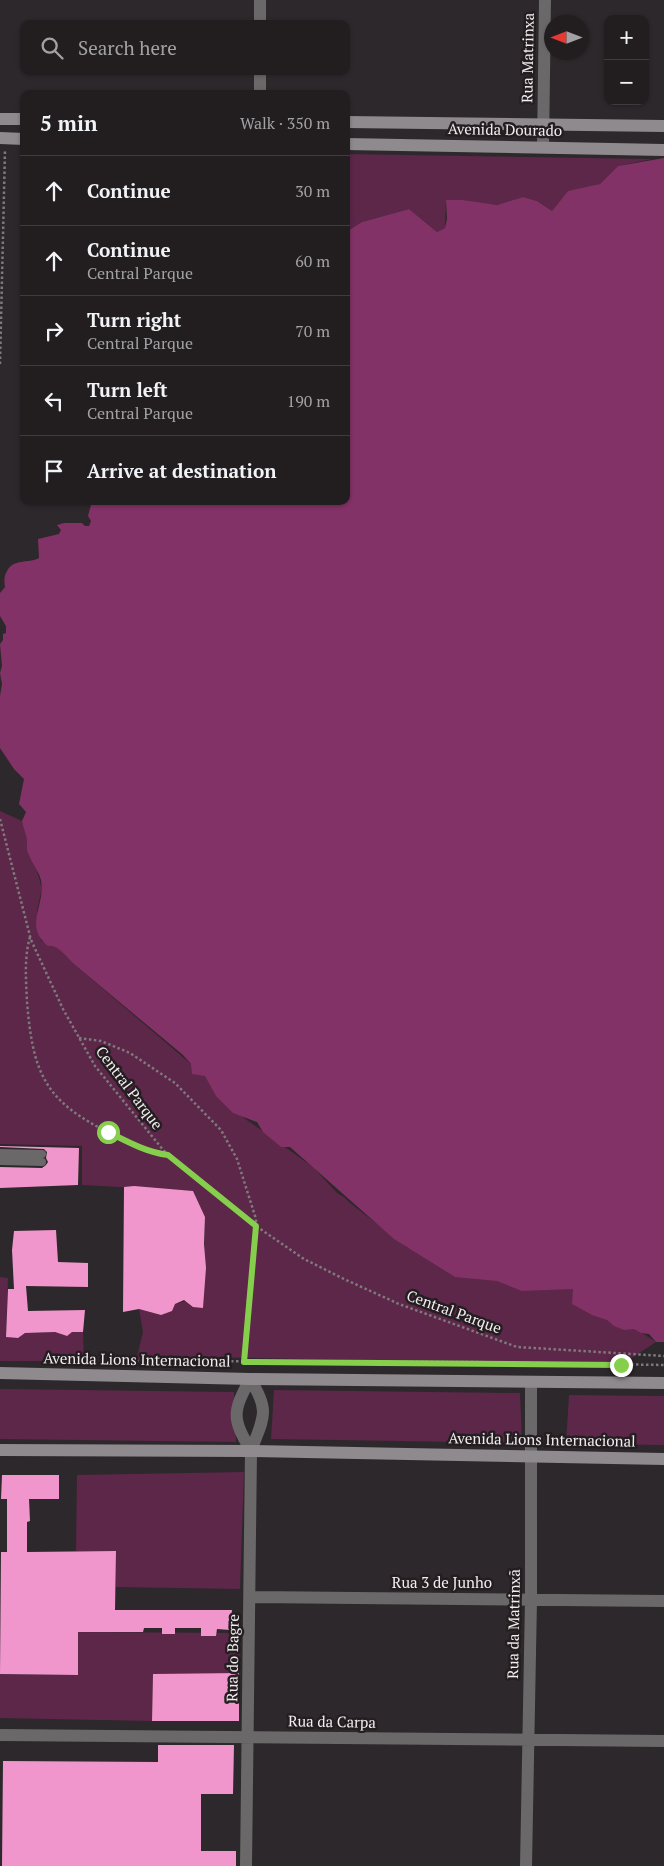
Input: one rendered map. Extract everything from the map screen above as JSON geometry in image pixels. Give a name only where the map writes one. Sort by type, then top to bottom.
[{"type":"street","points":[[260,0],[260,20]]},
{"type":"street","name":"Rua Matrinxa","points":[[543,147],[545,0]]},
{"type":"street","points":[[260,75],[260,90]]},
{"type":"street","points":[[0,119],[20,119]]},
{"type":"street","name":"Avenida Dourado","points":[[350,122],[664,126]]},
{"type":"street","points":[[2,144],[20,139]]},
{"type":"street","name":"Avenida Dourado","points":[[350,144],[664,150]]},
{"type":"street","name":"Avenida Lions Internacional","points":[[0,1374],[250,1379],[664,1383]]},
{"type":"street","name":"Rua do Bagre","points":[[250,1379],[237,1405],[236,1413],[239,1430],[251,1451]]},
{"type":"street","name":"Rua do Bagre","points":[[246,1866],[251,1451],[263,1423],[264,1410],[250,1379]]},
{"type":"street","name":"Rua da Matrinxã","points":[[526,1866],[531,1600],[531,1382]]},
{"type":"street","name":"Avenida Lions Internacional","points":[[0,1450],[251,1451],[664,1459]]},
{"type":"street","name":"Rua 3 de Junho","points":[[250,1597],[664,1601]]},
{"type":"street","name":"Rua da Carpa","points":[[0,1735],[664,1742]]},
{"type":"lane","points":[[0,1153],[42,1158],[0,1160]]},
{"type":"path","points":[[0,364],[2,144]]},
{"type":"path","name":"Central Parque","points":[[0,819],[31,936],[62,1009],[95,1066],[168,1155],[256,1226],[304,1259],[344,1280],[399,1304],[517,1347],[664,1356]]},
{"type":"path","points":[[31,936],[26,950],[28,1009],[31,1036],[38,1064],[46,1084],[61,1102],[91,1124],[142,1148],[157,1154],[168,1155]]},
{"type":"path","name":"Central Parque","points":[[79,1038],[101,1041],[137,1058],[175,1083],[221,1130],[237,1158],[256,1219],[244,1362]]},
{"type":"path","points":[[92,1361],[664,1365]]},
{"type":"shaded area","points":[[350,154],[652,159],[618,166],[600,184],[566,194],[552,211],[537,201],[523,197],[497,205],[446,200],[445,228],[437,232],[409,209],[362,222],[350,230]]},
{"type":"shaded area","points":[[664,158],[664,1342],[656,1342],[649,1334],[641,1333],[634,1329],[624,1330],[614,1326],[607,1320],[592,1315],[572,1304],[573,1289],[522,1291],[497,1281],[455,1277],[394,1239],[290,1147],[281,1147],[263,1132],[257,1122],[233,1113],[216,1096],[205,1076],[192,1074],[191,1064],[183,1055],[75,965],[59,949],[48,946],[41,938],[37,931],[36,923],[41,898],[41,880],[27,851],[27,840],[22,821],[26,812],[19,804],[24,779],[14,769],[0,748],[0,696],[2,684],[0,673],[2,666],[0,644],[3,640],[3,634],[6,633],[6,626],[0,616],[0,593],[5,587],[5,577],[10,567],[13,564],[39,558],[38,539],[59,534],[61,530],[57,525],[82,523],[85,526],[89,526],[91,521],[88,516],[91,505],[350,505],[350,230],[362,222],[409,209],[437,232],[445,228],[447,219],[446,200],[462,200],[497,205],[523,197],[537,201],[552,211],[568,191],[600,184],[618,166]]},
{"type":"shaded area","points":[[0,811],[22,821],[42,888],[37,911],[41,941],[58,947],[75,965],[205,1076],[244,1118],[313,1167],[337,1193],[408,1248],[573,1289],[656,1342],[621,1365],[199,1357],[136,1361],[143,1332],[139,1309],[161,1315],[175,1304],[186,1301],[203,1308],[205,1217],[193,1191],[82,1185],[82,1146],[0,1144]]},
{"type":"shaded area","points":[[0,1277],[8,1278],[6,1337],[18,1338],[25,1333],[55,1332],[66,1336],[72,1332],[83,1332],[84,1361],[0,1361]]},
{"type":"shaded area","points":[[0,1389],[234,1392],[236,1442],[0,1439]]},
{"type":"shaded area","points":[[274,1390],[520,1393],[522,1443],[271,1439]]},
{"type":"shaded area","points":[[569,1395],[664,1396],[664,1445],[566,1444]]},
{"type":"shaded area","points":[[244,1472],[240,1589],[116,1587],[116,1551],[76,1551],[77,1475]]},
{"type":"shaded area","points":[[78,1632],[240,1633],[239,1673],[153,1677],[152,1721],[0,1718],[0,1674],[78,1675]]},
{"type":"building","points":[[0,1146],[79,1148],[78,1185],[0,1188],[0,1167],[42,1168],[48,1162],[46,1158],[47,1152],[44,1149]]},
{"type":"building","points":[[134,1186],[193,1191],[205,1217],[204,1244],[206,1268],[203,1308],[193,1307],[184,1300],[175,1304],[172,1311],[161,1315],[139,1309],[123,1312],[124,1187]]},
{"type":"building","points":[[56,1230],[58,1262],[88,1263],[88,1287],[26,1286],[28,1311],[85,1310],[83,1332],[72,1332],[67,1336],[55,1332],[25,1333],[18,1338],[6,1337],[8,1289],[14,1289],[12,1250],[14,1231]]},
{"type":"building","points":[[2,1475],[59,1475],[59,1499],[29,1499],[30,1521],[27,1522],[27,1552],[116,1551],[115,1610],[232,1610],[230,1630],[217,1629],[216,1636],[201,1636],[201,1628],[175,1628],[175,1634],[162,1634],[162,1628],[144,1628],[143,1632],[78,1632],[78,1675],[0,1674],[1,1552],[7,1552],[7,1499],[1,1499]]},
{"type":"building","points":[[239,1673],[239,1721],[152,1721],[153,1674]]},
{"type":"building","points":[[158,1745],[234,1745],[233,1794],[201,1794],[201,1851],[236,1851],[236,1866],[2,1866],[3,1761],[158,1762]]},
{"type":"route","points":[[108,1132],[157,1154],[168,1155],[256,1226],[248,1299],[244,1362],[474,1362],[621,1365]]}]
